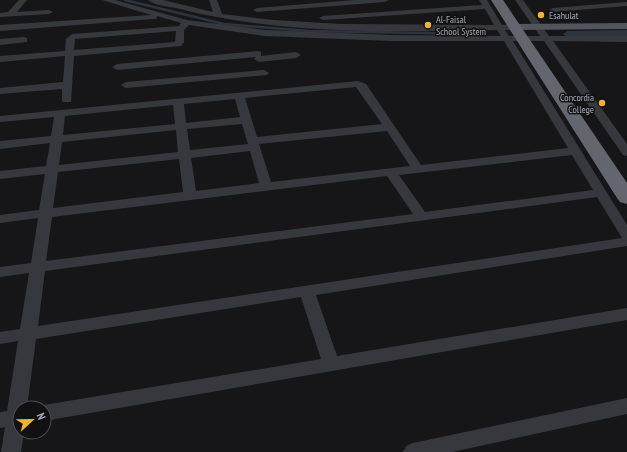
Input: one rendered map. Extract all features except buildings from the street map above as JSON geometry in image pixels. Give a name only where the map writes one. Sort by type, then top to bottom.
[{"type":"highway","points":[[507,0],[524,33],[627,198]]},
{"type":"highway","points":[[489,2],[524,33],[627,174]]},
{"type":"main road","points":[[524,33],[627,26]]},
{"type":"street","points":[[0,16],[12,12],[23,0]]},
{"type":"street","points":[[106,0],[255,46],[296,55]]},
{"type":"street","points":[[155,0],[218,15],[262,21],[357,27],[444,18],[489,2]]},
{"type":"street","points":[[213,0],[218,15]]},
{"type":"street","points":[[252,0],[262,21]]},
{"type":"street","points":[[290,0],[295,7]]},
{"type":"street","points":[[257,10],[295,7],[329,2],[385,0]]},
{"type":"street","points":[[429,0],[444,18]]},
{"type":"street","points":[[519,0],[524,33],[576,151],[627,236]]},
{"type":"street","points":[[553,10],[627,4]]},
{"type":"street","points":[[0,10],[12,12],[49,12]]},
{"type":"street","points":[[0,28],[165,17]]},
{"type":"street","points":[[320,18],[444,18],[524,33],[627,152]]},
{"type":"street","points":[[0,59],[178,44],[180,42],[179,33],[184,25]]},
{"type":"street","points":[[15,400],[28,334],[36,267],[56,139],[68,85],[70,39],[74,36],[184,25]]},
{"type":"street","points":[[116,67],[255,46],[338,37],[524,33],[625,40]]},
{"type":"street","points":[[0,42],[24,40]]},
{"type":"street","points":[[255,46],[271,92]]},
{"type":"street","points":[[126,85],[264,73]]},
{"type":"street","points":[[0,119],[64,106],[178,101],[359,84],[390,127],[418,170]]},
{"type":"street","points":[[0,91],[68,85]]},
{"type":"street","points":[[239,95],[266,186]]},
{"type":"street","points":[[178,101],[190,196]]},
{"type":"street","points":[[0,145],[246,120]]},
{"type":"street","points":[[0,175],[184,155],[254,144],[390,127]]},
{"type":"street","points":[[0,219],[266,186],[576,151]]},
{"type":"street","points":[[391,173],[422,217]]},
{"type":"street","points":[[0,272],[601,193]]},
{"type":"street","points":[[0,338],[627,242]]},
{"type":"street","points":[[307,291],[331,364]]},
{"type":"street","points":[[52,412],[627,314]]},
{"type":"street","points":[[413,452],[627,406]]},
{"type":"street","points":[[10,452],[12,418]]},
{"type":"waterway","points":[[125,0],[224,24],[309,31],[476,34]]},
{"type":"waterway","points":[[567,34],[627,33]]},
{"type":"place","name":"Esahulat","points":[[541,15]]},
{"type":"place","name":"Al-Faisal School System","points":[[428,25]]},
{"type":"place","name":"Concordia College","points":[[602,103]]}]
